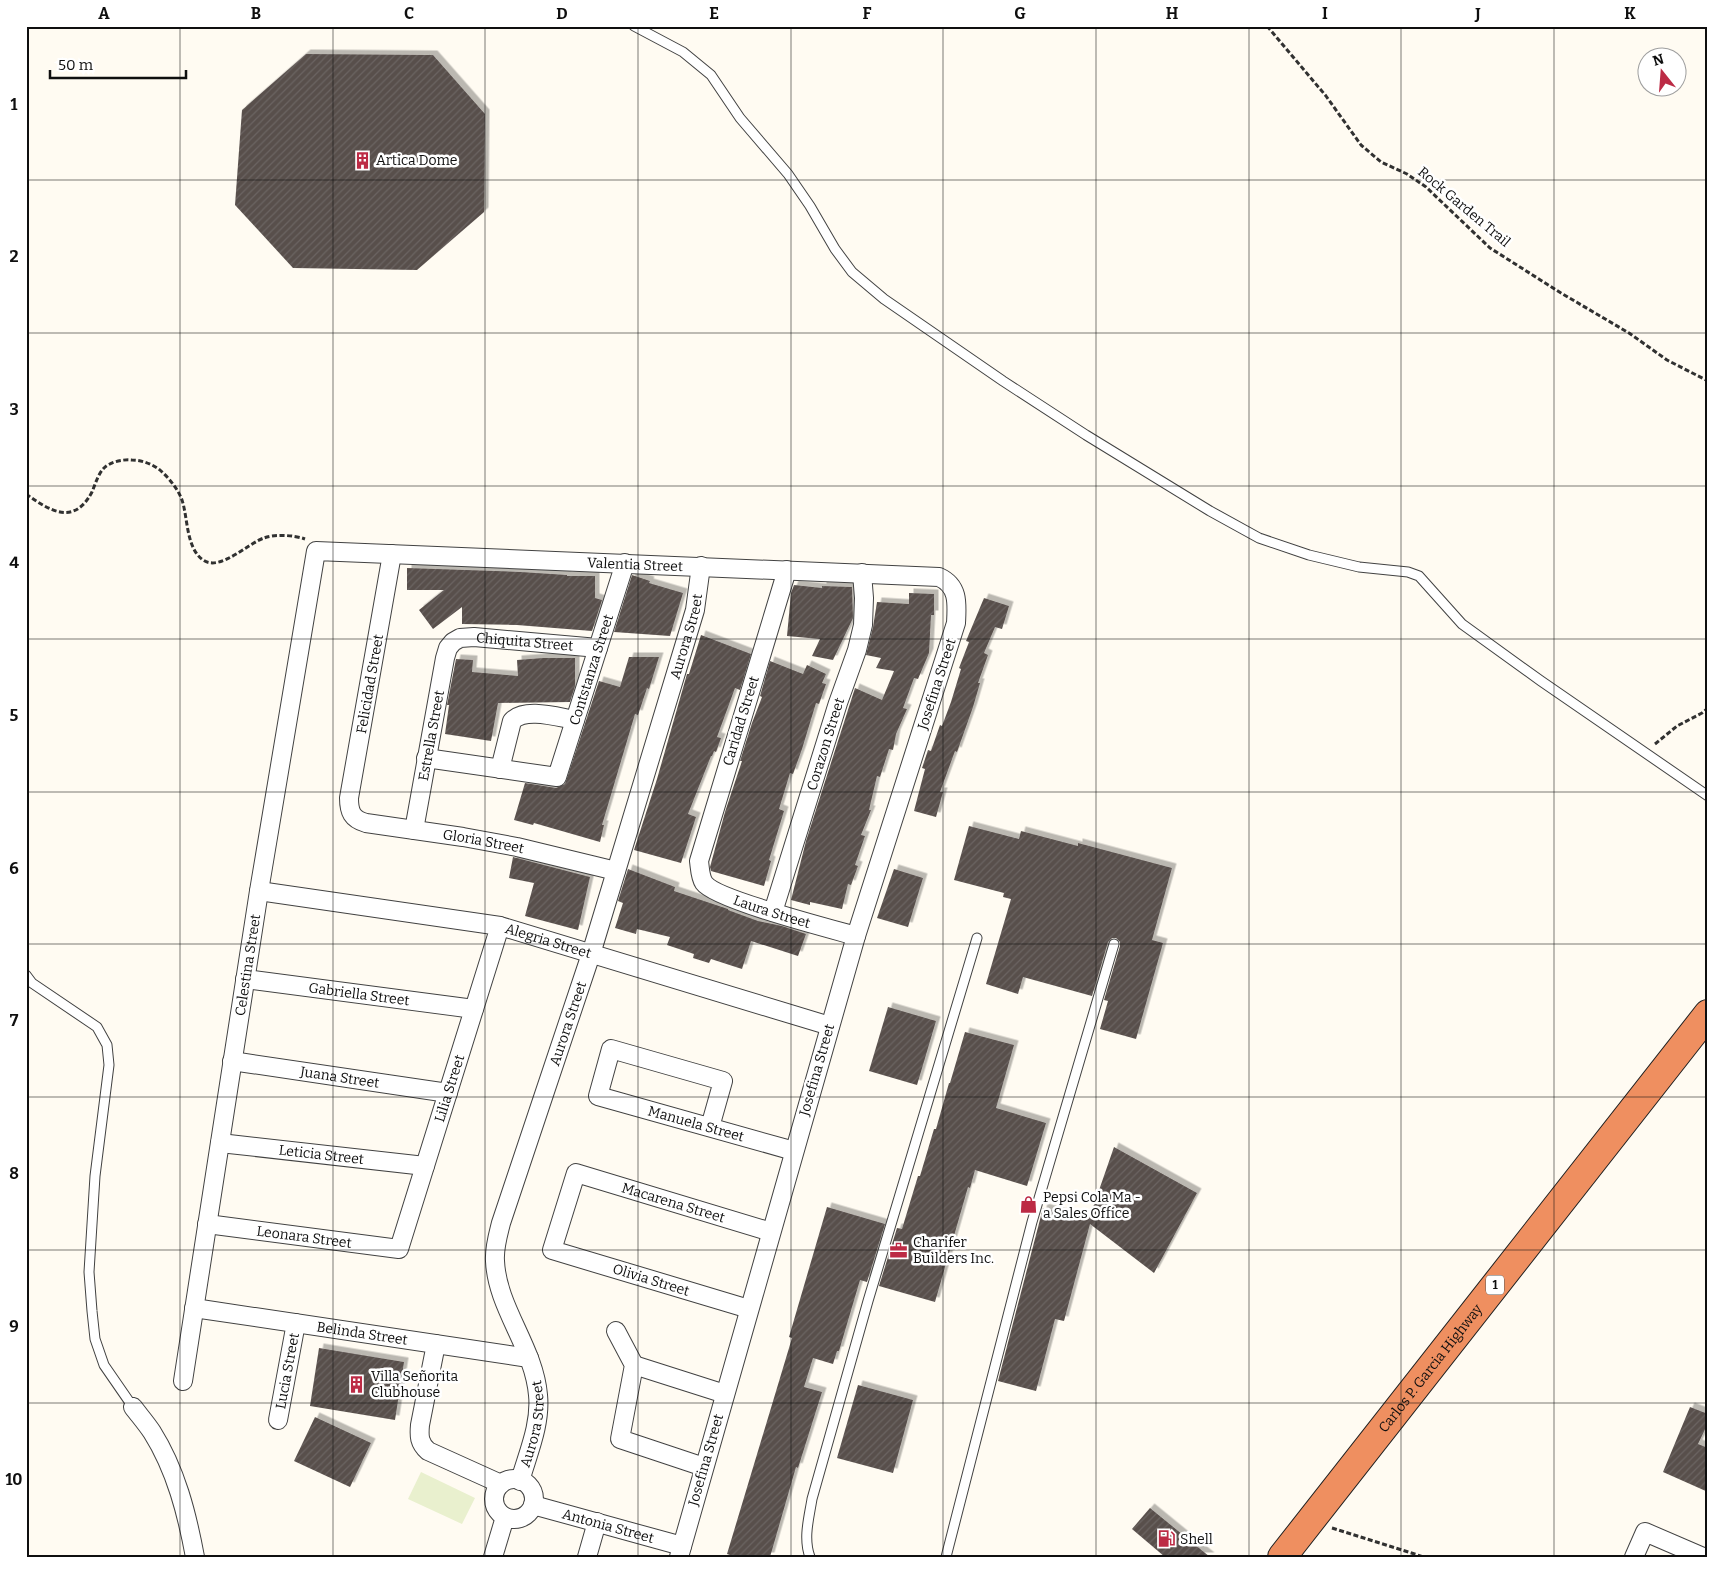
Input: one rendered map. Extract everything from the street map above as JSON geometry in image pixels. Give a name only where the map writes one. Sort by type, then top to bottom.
[{"type":"highway","name":"Carlos P. Garcia Highway","points":[[1282,1557],[1708,1014]]},
{"type":"street","name":"Valentia Street","points":[[316,551],[939,577],[947,580],[952,586]]},
{"type":"street","name":"Celestina Street","points":[[183,1381],[258,892],[316,551]]},
{"type":"street","name":"Felicidad Street","points":[[352,814],[349,807],[349,798],[392,554]]},
{"type":"street","name":"Contstanza Street","points":[[500,769],[557,777],[625,563]]},
{"type":"street","name":"Aurora Street","points":[[520,1480],[536,1425],[539,1409],[538,1393],[529,1358],[497,1280],[496,1242],[591,954],[694,610],[701,566]]},
{"type":"street","name":"Caridad Street","points":[[700,872],[699,861],[787,570]]},
{"type":"street","name":"Corazon Street","points":[[773,912],[838,703],[857,650],[863,625],[862,573]]},
{"type":"street","name":"Josefina Street","points":[[680,1551],[856,936],[956,624],[956,596],[952,586]]},
{"type":"street","name":"Chiquita Street","points":[[452,642],[460,638],[491,637],[598,648]]},
{"type":"street","name":"Estrella Street","points":[[414,830],[444,658],[452,642]]},
{"type":"street","points":[[426,758],[500,769],[512,721],[517,716],[532,714],[575,720]]},
{"type":"street","name":"Gloria Street","points":[[352,814],[358,820],[517,847],[616,871]]},
{"type":"street","name":"Laura Street","points":[[700,872],[705,884],[717,894],[856,936]]},
{"type":"street","name":"Alegria Street","points":[[258,892],[500,926],[830,1026]]},
{"type":"street","name":"Lilia Street","points":[[399,1249],[500,926]]},
{"type":"street","name":"Gabriella Street","points":[[245,978],[474,1009]]},
{"type":"street","name":"Manuela Street","points":[[710,1127],[723,1081],[611,1049],[598,1096],[794,1151]]},
{"type":"street","name":"Juana Street","points":[[232,1061],[448,1093]]},
{"type":"street","name":"Leticia Street","points":[[220,1143],[425,1166]]},
{"type":"street","name":"Macarena Street","points":[[552,1250],[576,1173],[771,1232]]},
{"type":"street","name":"Leonara Street","points":[[207,1224],[399,1249]]},
{"type":"street","name":"Olivia Street","points":[[552,1250],[749,1309]]},
{"type":"street","name":"Belinda Street","points":[[194,1308],[529,1358]]},
{"type":"street","name":"Lucia Street","points":[[278,1420],[296,1323]]},
{"type":"street","points":[[616,1331],[634,1365],[620,1439],[704,1467]]},
{"type":"street","points":[[436,1344],[420,1426],[420,1442],[428,1451],[501,1484]]},
{"type":"street","points":[[634,1365],[725,1394]]},
{"type":"street","points":[[133,1407],[152,1433],[167,1460],[187,1517],[196,1557]]},
{"type":"street","points":[[510,1480],[520,1480],[526,1483],[532,1493],[533,1505],[522,1517],[505,1517],[496,1508],[494,1501],[497,1489],[501,1484],[510,1480]]},
{"type":"street","name":"Antonia Street","points":[[533,1505],[597,1522],[680,1551]]},
{"type":"street","points":[[493,1557],[505,1517]]},
{"type":"street","points":[[587,1557],[597,1522]]},
{"type":"street","points":[[1634,1557],[1645,1532],[1703,1557]]},
{"type":"lane","points":[[634,26],[683,52],[710,75],[740,118],[788,174],[810,206],[835,249],[852,272],[884,299],[1003,381],[1086,435],[1210,511],[1259,538],[1309,556],[1359,567],[1408,572],[1419,576],[1462,624],[1708,796]]},
{"type":"lane","points":[[810,1557],[807,1549],[807,1525],[812,1499],[868,1301],[977,938]]},
{"type":"lane","points":[[946,1557],[1032,1222],[1114,944]]},
{"type":"lane","points":[[26,975],[32,983],[97,1027],[107,1045],[109,1065],[95,1176],[89,1272],[91,1302],[95,1339],[104,1365],[133,1407]]},
{"type":"path","name":"Rock Garden Trail","points":[[1266,26],[1326,96],[1361,145],[1381,162],[1407,174],[1426,188],[1490,248],[1561,293],[1630,332],[1667,360],[1708,381]]},
{"type":"path","points":[[26,494],[56,512],[70,513],[82,506],[103,469],[113,462],[132,460],[152,464],[168,477],[181,498],[192,543],[197,555],[205,562],[219,562],[235,555],[262,538],[270,536],[304,538],[311,543],[316,551]]},
{"type":"path","points":[[1646,754],[1677,726],[1708,708]]},
{"type":"path","points":[[1310,1520],[1424,1557]]},
{"type":"green space","points":[[421,1472],[475,1498],[462,1524],[408,1499]]},
{"type":"building","name":"Artica Dome","points":[[306,54],[433,55],[485,114],[484,212],[417,270],[293,268],[235,205],[242,110]]},
{"type":"building","points":[[407,568],[595,576],[595,598],[602,600],[592,631],[517,625],[462,624],[462,607],[433,629],[419,610],[444,590],[407,590]]},
{"type":"building","points":[[632,575],[650,581],[649,583],[683,593],[670,636],[614,632]]},
{"type":"building","points":[[794,585],[822,588],[822,586],[852,587],[853,618],[833,660],[812,656],[820,639],[787,636],[791,593]]},
{"type":"building","points":[[909,593],[934,594],[934,615],[931,615],[929,653],[918,679],[914,678],[903,708],[907,709],[896,734],[893,750],[889,749],[880,777],[877,776],[869,810],[871,810],[861,835],[865,836],[855,865],[858,866],[851,885],[848,884],[842,909],[810,902],[810,905],[791,900],[806,841],[855,688],[882,700],[894,671],[876,668],[881,658],[866,655],[877,602],[909,604]]},
{"type":"building","points":[[984,598],[1009,606],[1002,629],[995,627],[984,653],[988,655],[978,683],[980,683],[973,707],[940,792],[943,792],[936,817],[914,811],[925,769],[922,768],[928,750],[931,751],[951,702],[961,669],[959,668],[969,642],[966,641]]},
{"type":"building","points":[[701,635],[751,654],[740,690],[735,688],[717,737],[721,738],[716,752],[714,751],[711,756],[688,814],[696,817],[681,863],[634,850],[657,779],[687,674],[689,674]]},
{"type":"building","points":[[629,657],[659,657],[649,689],[647,688],[638,715],[635,714],[602,825],[604,825],[600,842],[534,823],[533,825],[514,820],[525,783],[556,788],[565,784],[599,681],[620,687]]},
{"type":"building","points":[[575,658],[575,686],[570,702],[498,703],[491,741],[445,734],[449,705],[447,705],[456,659],[473,660],[472,672],[518,676],[517,660]]},
{"type":"building","points":[[770,661],[803,674],[807,665],[826,674],[822,683],[826,684],[819,704],[816,703],[793,774],[790,773],[779,809],[784,811],[769,860],[771,861],[764,886],[711,871],[710,867],[725,812],[742,761],[740,761],[762,697],[760,696]]},
{"type":"building","points":[[969,826],[1019,839],[1021,831],[1078,846],[1078,843],[1172,868],[1152,940],[1163,943],[1136,1039],[1100,1029],[1108,1001],[1104,1000],[1120,946],[1120,942],[1116,938],[1112,938],[1108,942],[1092,996],[1023,977],[1018,994],[986,984],[1011,899],[1003,897],[1004,893],[954,880]]},
{"type":"building","points":[[513,857],[590,877],[578,930],[525,916],[534,883],[509,878]]},
{"type":"building","points":[[628,869],[675,887],[674,891],[758,921],[806,934],[798,956],[751,941],[742,969],[711,959],[709,963],[693,958],[694,954],[667,945],[670,937],[637,929],[636,934],[615,928],[623,903],[618,901]]},
{"type":"building","points":[[894,869],[923,878],[908,927],[877,918]]},
{"type":"building","points":[[888,1007],[936,1021],[917,1085],[869,1071]]},
{"type":"building","points":[[965,1032],[1014,1045],[996,1108],[1046,1123],[1027,1186],[975,1170],[970,1188],[968,1187],[935,1302],[879,1286],[897,1228],[902,1229],[918,1176],[920,1176],[934,1129],[936,1129]]},
{"type":"building","points":[[1114,1147],[1197,1193],[1154,1273],[1090,1224],[1064,1321],[1055,1319],[1036,1391],[998,1381],[1043,1208],[1089,1219]]},
{"type":"building","points":[[827,1207],[885,1224],[867,1282],[860,1280],[839,1351],[837,1351],[833,1364],[813,1358],[804,1387],[822,1392],[798,1468],[796,1467],[770,1557],[736,1557],[727,1554],[792,1338],[789,1337]]},
{"type":"building","name":"Villa Señorita Clubhouse","points":[[319,1348],[404,1362],[395,1420],[310,1406]]},
{"type":"building","points":[[858,1385],[913,1400],[893,1473],[837,1458]]},
{"type":"building","points":[[1690,1407],[1708,1414],[1708,1423],[1698,1444],[1708,1448],[1708,1492],[1663,1472]]},
{"type":"building","points":[[315,1417],[371,1443],[350,1487],[294,1461]]},
{"type":"building","name":"Shell","points":[[1150,1508],[1210,1557],[1165,1557],[1132,1529]]},
{"type":"place","name":"Artica Dome","points":[[362,160]]},
{"type":"place","name":"Pepsi Cola Ma - a Sales Office","points":[[1029,1205]]},
{"type":"place","name":"Charifer Builders Inc.","points":[[899,1250]]},
{"type":"place","name":"Villa Señorita Clubhouse","points":[[357,1384]]},
{"type":"place","name":"Shell","points":[[1166,1539]]}]
